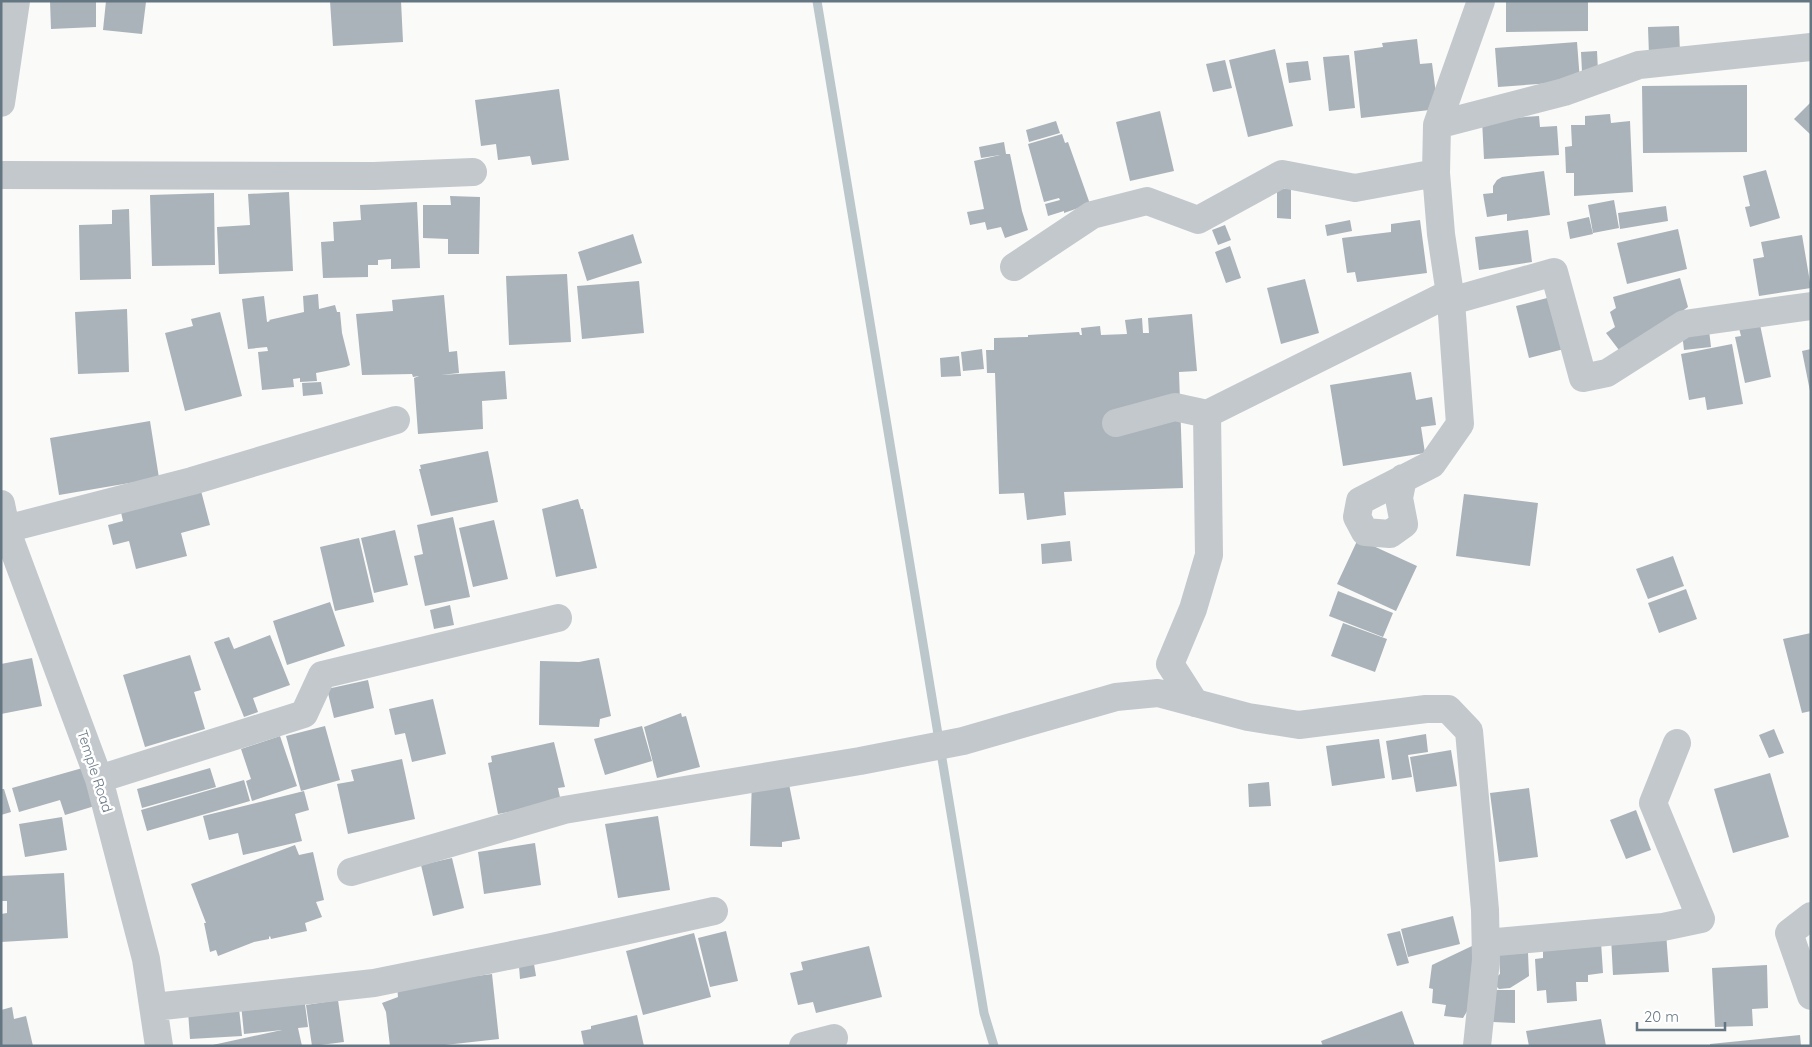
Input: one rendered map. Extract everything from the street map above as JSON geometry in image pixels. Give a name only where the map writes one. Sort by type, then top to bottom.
[{"type":"street","points":[[1,104],[16,1]]},
{"type":"street","points":[[1404,478],[1432,464],[1460,424],[1450,297],[1441,234],[1436,173],[1437,125],[1481,1]]},
{"type":"street","points":[[1437,125],[1564,92],[1639,65],[1811,47]]},
{"type":"street","points":[[1,175],[374,176],[473,172]]},
{"type":"street","points":[[1014,267],[1092,215],[1147,201],[1198,220],[1282,174],[1355,188],[1436,173]]},
{"type":"street","points":[[1116,423],[1175,407],[1207,414],[1450,297],[1554,272],[1584,378],[1608,372],[1684,324],[1811,306]]},
{"type":"street","points":[[1195,703],[1170,664],[1193,609],[1209,555],[1207,414]]},
{"type":"street","points":[[4,517],[192,481],[396,420]]},
{"type":"street","name":"Temple Road","points":[[4,517],[100,779],[146,959],[159,1046]]},
{"type":"street","points":[[100,779],[304,714],[322,675],[558,618]]},
{"type":"street","points":[[351,872],[564,810],[860,761],[963,741],[1116,697],[1158,693],[1248,717],[1299,725],[1426,709],[1448,709],[1469,731],[1485,910],[1486,943],[1477,1046]]},
{"type":"street","points":[[1486,943],[1663,927],[1701,918],[1652,803],[1677,744]]},
{"type":"street","points":[[154,1007],[374,983],[552,947],[714,911]]},
{"type":"street","points":[[1811,916],[1789,933],[1811,996]]},
{"type":"street","points":[[803,1046],[834,1038]]},
{"type":"building","points":[[50,1],[96,1],[96,27],[51,29]]},
{"type":"building","points":[[106,1],[146,2],[142,34],[103,30]]},
{"type":"building","points":[[330,1],[401,1],[403,42],[333,46]]},
{"type":"building","points":[[1506,1],[1588,1],[1588,31],[1506,32]]},
{"type":"building","points":[[1679,26],[1680,53],[1649,55],[1648,27]]},
{"type":"building","points":[[1417,39],[1420,64],[1432,63],[1438,109],[1361,118],[1354,51],[1383,47],[1382,43]]},
{"type":"building","points":[[1577,42],[1580,81],[1498,87],[1495,48]]},
{"type":"building","points":[[1275,49],[1293,126],[1248,137],[1229,60]]},
{"type":"building","points":[[1597,51],[1598,71],[1582,72],[1581,52]]},
{"type":"building","points":[[1349,55],[1355,108],[1329,111],[1323,57]]},
{"type":"building","points":[[1225,60],[1232,88],[1213,92],[1206,64]]},
{"type":"building","points":[[1308,61],[1311,80],[1289,83],[1286,63]]},
{"type":"building","points":[[1747,85],[1747,152],[1643,153],[1642,86]]},
{"type":"building","points":[[559,89],[569,160],[532,165],[530,156],[498,160],[496,144],[481,146],[475,100]]},
{"type":"building","points":[[1811,102],[1811,135],[1794,119]]},
{"type":"building","points":[[1160,111],[1174,171],[1130,181],[1116,122]]},
{"type":"building","points":[[1610,114],[1611,123],[1630,121],[1633,192],[1574,196],[1574,173],[1566,173],[1565,147],[1572,146],[1571,125],[1585,125],[1585,116]]},
{"type":"building","points":[[1539,116],[1540,127],[1557,126],[1559,155],[1484,159],[1482,120]]},
{"type":"building","points":[[1056,121],[1060,133],[1029,142],[1026,130]]},
{"type":"building","points":[[1062,134],[1065,143],[1068,142],[1090,204],[1064,213],[1064,211],[1048,216],[1045,204],[1060,200],[1059,198],[1044,202],[1028,144]]},
{"type":"building","points":[[1004,142],[1006,154],[1010,154],[1028,230],[1005,238],[1001,227],[987,230],[985,222],[970,225],[967,212],[984,209],[974,161],[1000,155],[981,158],[979,147]]},
{"type":"building","points":[[1766,170],[1780,218],[1750,227],[1745,207],[1750,206],[1743,176]]},
{"type":"building","points":[[1544,171],[1550,215],[1507,221],[1507,214],[1487,217],[1483,194],[1493,193],[1493,186],[1497,180],[1502,177]]},
{"type":"building","points":[[1277,189],[1291,189],[1291,219],[1277,218]]},
{"type":"building","points":[[289,192],[293,271],[219,274],[217,227],[250,225],[248,194]]},
{"type":"building","points":[[214,193],[215,265],[152,266],[150,195]]},
{"type":"building","points":[[450,196],[480,197],[479,254],[448,254],[448,239],[423,238],[423,205],[451,205]]},
{"type":"building","points":[[1614,200],[1619,228],[1593,233],[1588,205]]},
{"type":"building","points":[[417,202],[420,268],[391,269],[391,259],[378,260],[378,265],[368,265],[368,277],[323,278],[321,242],[334,241],[333,222],[361,220],[360,205]]},
{"type":"building","points":[[1666,206],[1668,221],[1620,229],[1618,213]]},
{"type":"building","points":[[129,209],[131,279],[80,280],[79,225],[112,224],[112,210]]},
{"type":"building","points":[[1589,217],[1593,234],[1570,239],[1567,222]]},
{"type":"building","points":[[1350,220],[1352,231],[1327,236],[1325,225]]},
{"type":"building","points":[[1420,220],[1427,273],[1357,282],[1355,272],[1347,273],[1342,238],[1391,232],[1391,224]]},
{"type":"building","points":[[1225,225],[1231,240],[1218,245],[1212,230]]},
{"type":"building","points":[[1678,229],[1687,269],[1627,284],[1617,243]]},
{"type":"building","points":[[1528,230],[1532,262],[1479,270],[1475,237]]},
{"type":"building","points":[[633,234],[642,263],[587,281],[578,252]]},
{"type":"building","points":[[1802,235],[1811,288],[1759,296],[1753,259],[1764,257],[1761,242]]},
{"type":"building","points":[[1230,246],[1241,278],[1226,283],[1215,252]]},
{"type":"building","points":[[567,274],[571,342],[509,345],[506,276]]},
{"type":"building","points":[[1680,278],[1688,307],[1622,354],[1606,333],[1615,327],[1610,312],[1616,308],[1613,297]]},
{"type":"building","points":[[1305,279],[1319,333],[1281,344],[1267,288]]},
{"type":"building","points":[[639,281],[644,333],[582,339],[577,286]]},
{"type":"building","points":[[318,294],[319,309],[335,305],[337,312],[340,312],[342,333],[350,365],[316,373],[317,381],[300,382],[300,378],[293,379],[294,387],[262,390],[258,352],[268,351],[267,347],[248,349],[242,299],[264,296],[267,322],[304,312],[303,296]]},
{"type":"building","points":[[444,295],[449,352],[457,351],[459,373],[441,375],[505,371],[507,399],[482,401],[483,429],[418,434],[414,378],[419,376],[413,377],[412,374],[362,375],[356,314],[393,311],[392,300]]},
{"type":"building","points":[[1551,297],[1564,349],[1529,358],[1516,306]]},
{"type":"building","points":[[127,309],[129,372],[78,374],[75,312]]},
{"type":"building","points":[[220,312],[242,396],[185,411],[165,333],[193,326],[191,319]]},
{"type":"building","points":[[1192,314],[1197,371],[1179,372],[1183,488],[1064,492],[1066,515],[1027,520],[1024,493],[999,494],[995,373],[987,373],[986,350],[994,350],[994,338],[1079,332],[1082,335],[1081,328],[1100,326],[1101,335],[1127,334],[1125,320],[1142,318],[1143,333],[1149,333],[1148,318]]},
{"type":"building","points":[[1759,320],[1771,377],[1745,383],[1735,337],[1741,336],[1738,324]]},
{"type":"building","points":[[1709,330],[1711,347],[1684,350],[1682,333]]},
{"type":"building","points":[[1732,344],[1743,404],[1707,410],[1705,397],[1689,400],[1681,354]]},
{"type":"building","points":[[982,349],[984,369],[963,371],[961,352]]},
{"type":"building","points":[[1811,349],[1811,390],[1810,391],[1802,351]]},
{"type":"building","points":[[959,356],[961,376],[941,377],[940,358]]},
{"type":"building","points":[[1411,372],[1416,400],[1432,397],[1436,425],[1421,427],[1425,453],[1343,466],[1330,385]]},
{"type":"building","points":[[321,382],[323,394],[303,396],[302,383]]},
{"type":"building","points":[[150,421],[159,478],[59,495],[50,438]]},
{"type":"building","points":[[488,451],[498,502],[431,516],[419,469],[421,469],[420,465]]},
{"type":"building","points":[[200,487],[210,525],[181,533],[187,556],[136,569],[129,541],[113,545],[108,525],[123,521],[120,508]]},
{"type":"building","points":[[1464,494],[1538,503],[1530,566],[1456,556]]},
{"type":"building","points":[[578,499],[581,509],[583,509],[597,568],[556,577],[542,509]]},
{"type":"building","points":[[453,517],[470,597],[425,606],[414,556],[423,554],[417,525]]},
{"type":"building","points":[[494,520],[508,579],[473,587],[459,528]]},
{"type":"building","points":[[395,530],[408,585],[374,593],[361,538]]},
{"type":"building","points":[[359,538],[374,602],[335,611],[320,547]]},
{"type":"building","points":[[1358,539],[1417,566],[1396,611],[1337,584]]},
{"type":"building","points":[[1070,541],[1072,561],[1042,564],[1041,544]]},
{"type":"building","points":[[1673,556],[1684,586],[1648,599],[1636,569]]},
{"type":"building","points":[[1686,589],[1697,619],[1659,633],[1648,603]]},
{"type":"building","points":[[1338,591],[1393,613],[1383,637],[1329,616]]},
{"type":"building","points":[[330,602],[345,646],[287,665],[273,621]]},
{"type":"building","points":[[450,605],[454,625],[434,629],[430,610]]},
{"type":"building","points":[[1343,623],[1387,639],[1375,672],[1331,656]]},
{"type":"building","points":[[1811,633],[1811,711],[1802,713],[1783,639]]},
{"type":"building","points":[[270,635],[290,685],[253,698],[258,712],[244,717],[214,642],[229,637],[234,649]]},
{"type":"building","points":[[190,655],[201,690],[194,692],[205,729],[145,747],[123,675]]},
{"type":"building","points":[[32,658],[42,706],[1,714],[1,664]]},
{"type":"building","points":[[599,658],[611,716],[600,719],[599,727],[539,725],[540,661],[579,662]]},
{"type":"building","points":[[368,680],[374,708],[334,718],[327,689]]},
{"type":"building","points":[[433,699],[446,754],[412,762],[405,733],[395,735],[389,709]]},
{"type":"building","points":[[681,713],[682,717],[686,716],[700,767],[657,778],[644,727]]},
{"type":"building","points":[[325,726],[340,780],[301,791],[286,736]]},
{"type":"building","points":[[642,726],[652,761],[605,775],[594,739]]},
{"type":"building","points":[[1774,729],[1784,753],[1769,758],[1759,735]]},
{"type":"building","points":[[1426,734],[1428,752],[1408,755],[1412,777],[1392,780],[1386,741]]},
{"type":"building","points":[[280,736],[297,786],[252,801],[246,781],[251,779],[241,749]]},
{"type":"building","points":[[1379,739],[1385,778],[1332,786],[1326,746]]},
{"type":"building","points":[[554,742],[565,787],[558,788],[561,802],[498,814],[488,763],[492,762],[491,756]]},
{"type":"building","points":[[1451,750],[1457,786],[1416,792],[1410,757]]},
{"type":"building","points":[[402,759],[415,819],[348,834],[337,784],[354,781],[351,770]]},
{"type":"building","points":[[86,767],[98,805],[65,815],[60,800],[19,812],[12,788]]},
{"type":"building","points":[[210,768],[216,787],[142,808],[137,789]]},
{"type":"building","points":[[1770,773],[1789,837],[1733,853],[1714,789]]},
{"type":"building","points":[[752,778],[789,784],[800,839],[782,842],[782,847],[750,846]]},
{"type":"building","points":[[244,780],[250,801],[147,831],[141,810]]},
{"type":"building","points":[[1269,782],[1271,806],[1249,807],[1248,784]]},
{"type":"building","points":[[1529,788],[1538,857],[1499,862],[1490,793]]},
{"type":"building","points":[[1,789],[4,789],[11,812],[1,815]]},
{"type":"building","points":[[304,791],[309,810],[295,814],[302,841],[243,855],[238,833],[209,840],[203,816]]},
{"type":"building","points":[[1636,810],[1651,850],[1626,859],[1610,820]]},
{"type":"building","points":[[658,816],[670,890],[618,898],[605,824]]},
{"type":"building","points":[[62,817],[67,850],[25,857],[19,824]]},
{"type":"building","points":[[535,843],[541,885],[484,894],[478,852]]},
{"type":"building","points":[[295,845],[299,855],[313,852],[324,900],[316,902],[322,917],[305,923],[307,931],[271,939],[270,936],[269,939],[254,942],[218,956],[216,950],[210,952],[204,923],[206,923],[191,884]]},
{"type":"building","points":[[452,858],[464,908],[433,916],[421,865]]},
{"type":"building","points":[[64,873],[68,938],[1,942],[1,914],[7,913],[7,901],[1,901],[1,876]]},
{"type":"building","points":[[1453,916],[1460,944],[1408,957],[1401,929]]},
{"type":"building","points":[[726,931],[738,981],[710,987],[698,938]]},
{"type":"building","points":[[1400,931],[1409,963],[1397,966],[1387,934]]},
{"type":"building","points":[[694,933],[711,997],[643,1015],[626,951]]},
{"type":"building","points":[[1666,933],[1669,972],[1613,975],[1611,937]]},
{"type":"building","points":[[1601,942],[1603,973],[1588,975],[1588,982],[1576,982],[1577,1001],[1547,1003],[1546,990],[1537,991],[1535,959],[1543,958],[1543,946]]},
{"type":"building","points":[[869,946],[882,997],[816,1013],[813,1002],[798,1005],[790,973],[803,970],[801,962]]},
{"type":"building","points":[[1472,946],[1480,946],[1469,1008],[1463,1018],[1444,1016],[1446,1005],[1432,1003],[1433,989],[1429,988],[1432,965]]},
{"type":"building","points":[[1528,953],[1529,976],[1510,988],[1499,989],[1495,985],[1495,978],[1500,974],[1499,954]]},
{"type":"building","points":[[534,964],[536,976],[520,979],[519,966]]},
{"type":"building","points":[[1767,965],[1768,1008],[1752,1009],[1753,1026],[1715,1027],[1712,968]]},
{"type":"building","points":[[492,974],[499,1039],[436,1046],[390,1046],[386,1012],[382,1003],[398,997],[397,986]]},
{"type":"building","points":[[1493,990],[1515,990],[1515,1023],[1493,1022]]},
{"type":"building","points":[[304,997],[308,1027],[298,1028],[302,1046],[208,1046],[282,1030],[244,1034],[241,1004]]},
{"type":"building","points":[[338,1000],[344,1042],[312,1046],[306,1005]]},
{"type":"building","points":[[12,1007],[14,1019],[26,1016],[33,1046],[1,1046],[1,1010]]},
{"type":"building","points":[[239,1008],[242,1036],[190,1039],[188,1011]]},
{"type":"building","points":[[1402,1011],[1415,1046],[1323,1046],[1321,1041]]},
{"type":"building","points":[[637,1015],[644,1046],[584,1046],[581,1031],[591,1029],[591,1026]]},
{"type":"building","points":[[1601,1019],[1606,1046],[1529,1046],[1526,1031]]},
{"type":"building","points":[[1800,1035],[1801,1046],[1710,1046],[1710,1044]]},
{"type":"waterway","points":[[817,1],[984,1013],[994,1046]]}]
